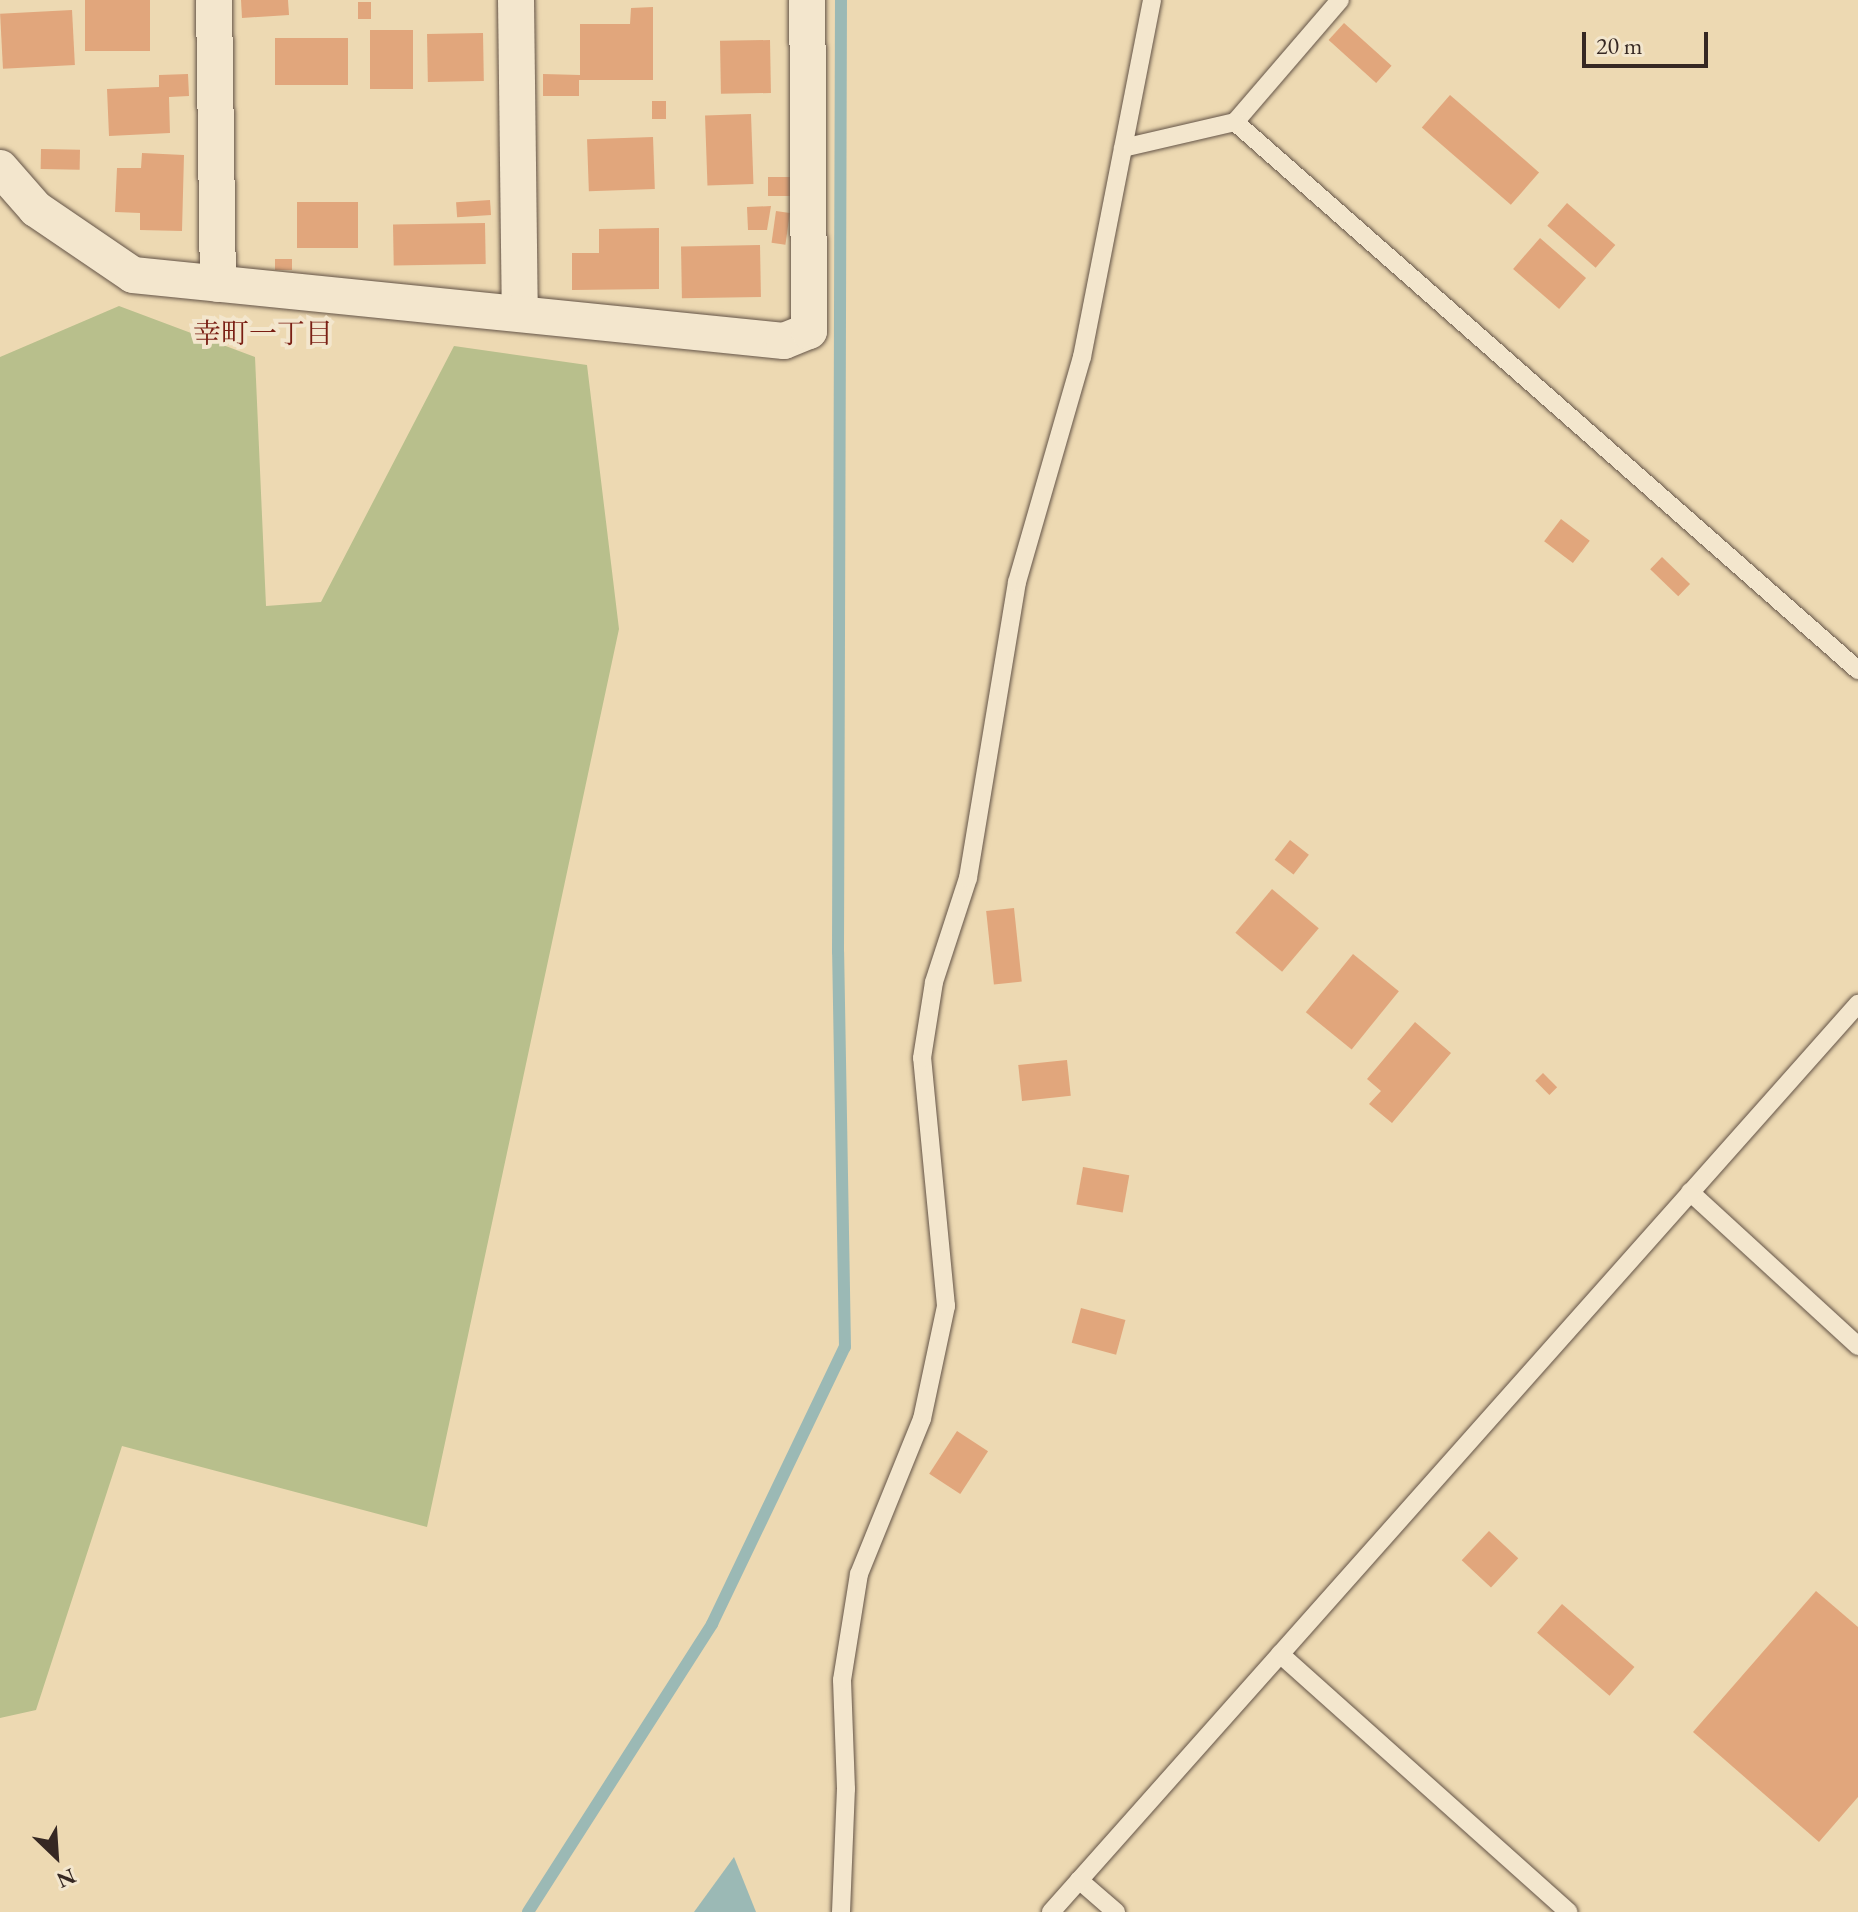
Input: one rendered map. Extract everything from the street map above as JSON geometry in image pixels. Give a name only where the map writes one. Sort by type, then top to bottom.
[{"type":"street","points":[[214,0],[218,284]]},
{"type":"street","points":[[516,0],[520,313]]},
{"type":"street","points":[[0,168],[36,209],[133,275],[784,341],[809,331],[807,0]]},
{"type":"lane","points":[[841,1912],[846,1789],[842,1680],[859,1574],[922,1419],[946,1306],[922,1058],[934,982],[968,878],[1017,582],[1082,357],[1152,0]]},
{"type":"lane","points":[[1123,148],[1235,122],[1340,0]]},
{"type":"lane","points":[[1235,122],[1858,670]]},
{"type":"lane","points":[[1051,1912],[1858,1004]]},
{"type":"lane","points":[[1690,1192],[1858,1346]]},
{"type":"lane","points":[[1280,1654],[1569,1912]]},
{"type":"lane","points":[[1079,1880],[1116,1912]]},
{"type":"green space","points":[[119,306],[255,357],[266,606],[321,602],[454,346],[587,365],[619,629],[427,1527],[122,1446],[36,1710],[0,1718],[0,357]]},
{"type":"water","points":[[734,1857],[756,1912],[694,1912]]},
{"type":"building","points":[[85,0],[150,0],[150,51],[85,51]]},
{"type":"building","points":[[241,0],[288,0],[289,15],[242,18]]},
{"type":"building","points":[[358,2],[371,2],[371,19],[358,19]]},
{"type":"building","points":[[653,7],[653,80],[579,80],[579,96],[543,96],[543,74],[580,75],[580,24],[630,24],[631,8]]},
{"type":"building","points":[[72,10],[75,65],[3,69],[0,14]]},
{"type":"building","points":[[1344,23],[1392,66],[1376,83],[1329,40]]},
{"type":"building","points":[[370,30],[413,30],[413,89],[370,89]]},
{"type":"building","points":[[483,33],[484,81],[428,82],[427,34]]},
{"type":"building","points":[[275,38],[348,38],[348,85],[275,85]]},
{"type":"building","points":[[770,40],[771,93],[721,94],[720,41]]},
{"type":"building","points":[[188,74],[189,96],[169,97],[170,133],[109,136],[107,89],[159,87],[159,75]]},
{"type":"building","points":[[1450,95],[1539,172],[1511,205],[1422,127]]},
{"type":"building","points":[[652,101],[666,101],[666,119],[652,119]]},
{"type":"building","points":[[751,114],[753,184],[707,186],[705,116]]},
{"type":"building","points":[[653,137],[655,189],[589,191],[587,139]]},
{"type":"building","points":[[41,149],[80,150],[80,170],[41,169]]},
{"type":"building","points":[[142,153],[184,155],[182,231],[140,230],[140,213],[115,212],[117,168],[141,168]]},
{"type":"building","points":[[768,177],[790,177],[790,196],[768,196]]},
{"type":"building","points":[[490,200],[491,215],[457,217],[456,202]]},
{"type":"building","points":[[297,202],[358,202],[358,248],[297,248]]},
{"type":"building","points":[[1567,203],[1615,245],[1596,268],[1547,226]]},
{"type":"building","points":[[771,206],[767,230],[748,230],[747,207]]},
{"type":"building","points":[[776,211],[790,213],[785,245],[772,243]]},
{"type":"building","points":[[485,223],[486,264],[394,266],[393,225]]},
{"type":"building","points":[[659,228],[659,289],[572,290],[572,253],[599,253],[599,229]]},
{"type":"building","points":[[1540,238],[1586,278],[1559,309],[1513,269]]},
{"type":"building","points":[[760,245],[761,297],[682,298],[681,246]]},
{"type":"building","points":[[275,259],[292,259],[292,270],[275,270]]},
{"type":"building","points":[[1561,519],[1590,541],[1573,563],[1544,541]]},
{"type":"building","points":[[1662,557],[1690,584],[1678,596],[1650,569]]},
{"type":"building","points":[[1290,840],[1309,855],[1294,874],[1275,860]]},
{"type":"building","points":[[1272,889],[1319,928],[1282,972],[1235,933]]},
{"type":"building","points":[[1014,908],[1022,982],[994,985],[986,911]]},
{"type":"building","points":[[1353,954],[1399,991],[1352,1049],[1306,1012]]},
{"type":"building","points":[[1415,1022],[1451,1053],[1392,1123],[1369,1104],[1381,1091],[1367,1079]]},
{"type":"building","points":[[1067,1060],[1071,1096],[1022,1101],[1018,1065]]},
{"type":"building","points":[[1543,1073],[1557,1087],[1549,1095],[1535,1081]]},
{"type":"building","points":[[1083,1167],[1129,1175],[1123,1213],[1076,1204]]},
{"type":"building","points":[[1081,1308],[1125,1320],[1116,1355],[1072,1343]]},
{"type":"building","points":[[957,1431],[988,1451],[960,1494],[929,1474]]},
{"type":"building","points":[[1489,1531],[1518,1558],[1491,1588],[1462,1560]]},
{"type":"building","points":[[1816,1591],[1858,1627],[1858,1797],[1819,1842],[1693,1732]]},
{"type":"building","points":[[1562,1604],[1634,1667],[1610,1696],[1537,1633]]},
{"type":"waterway","points":[[528,1912],[712,1624],[845,1347],[838,952],[841,0]]},
{"type":"district","name":"幸町一丁目","points":[[263,333]]}]
